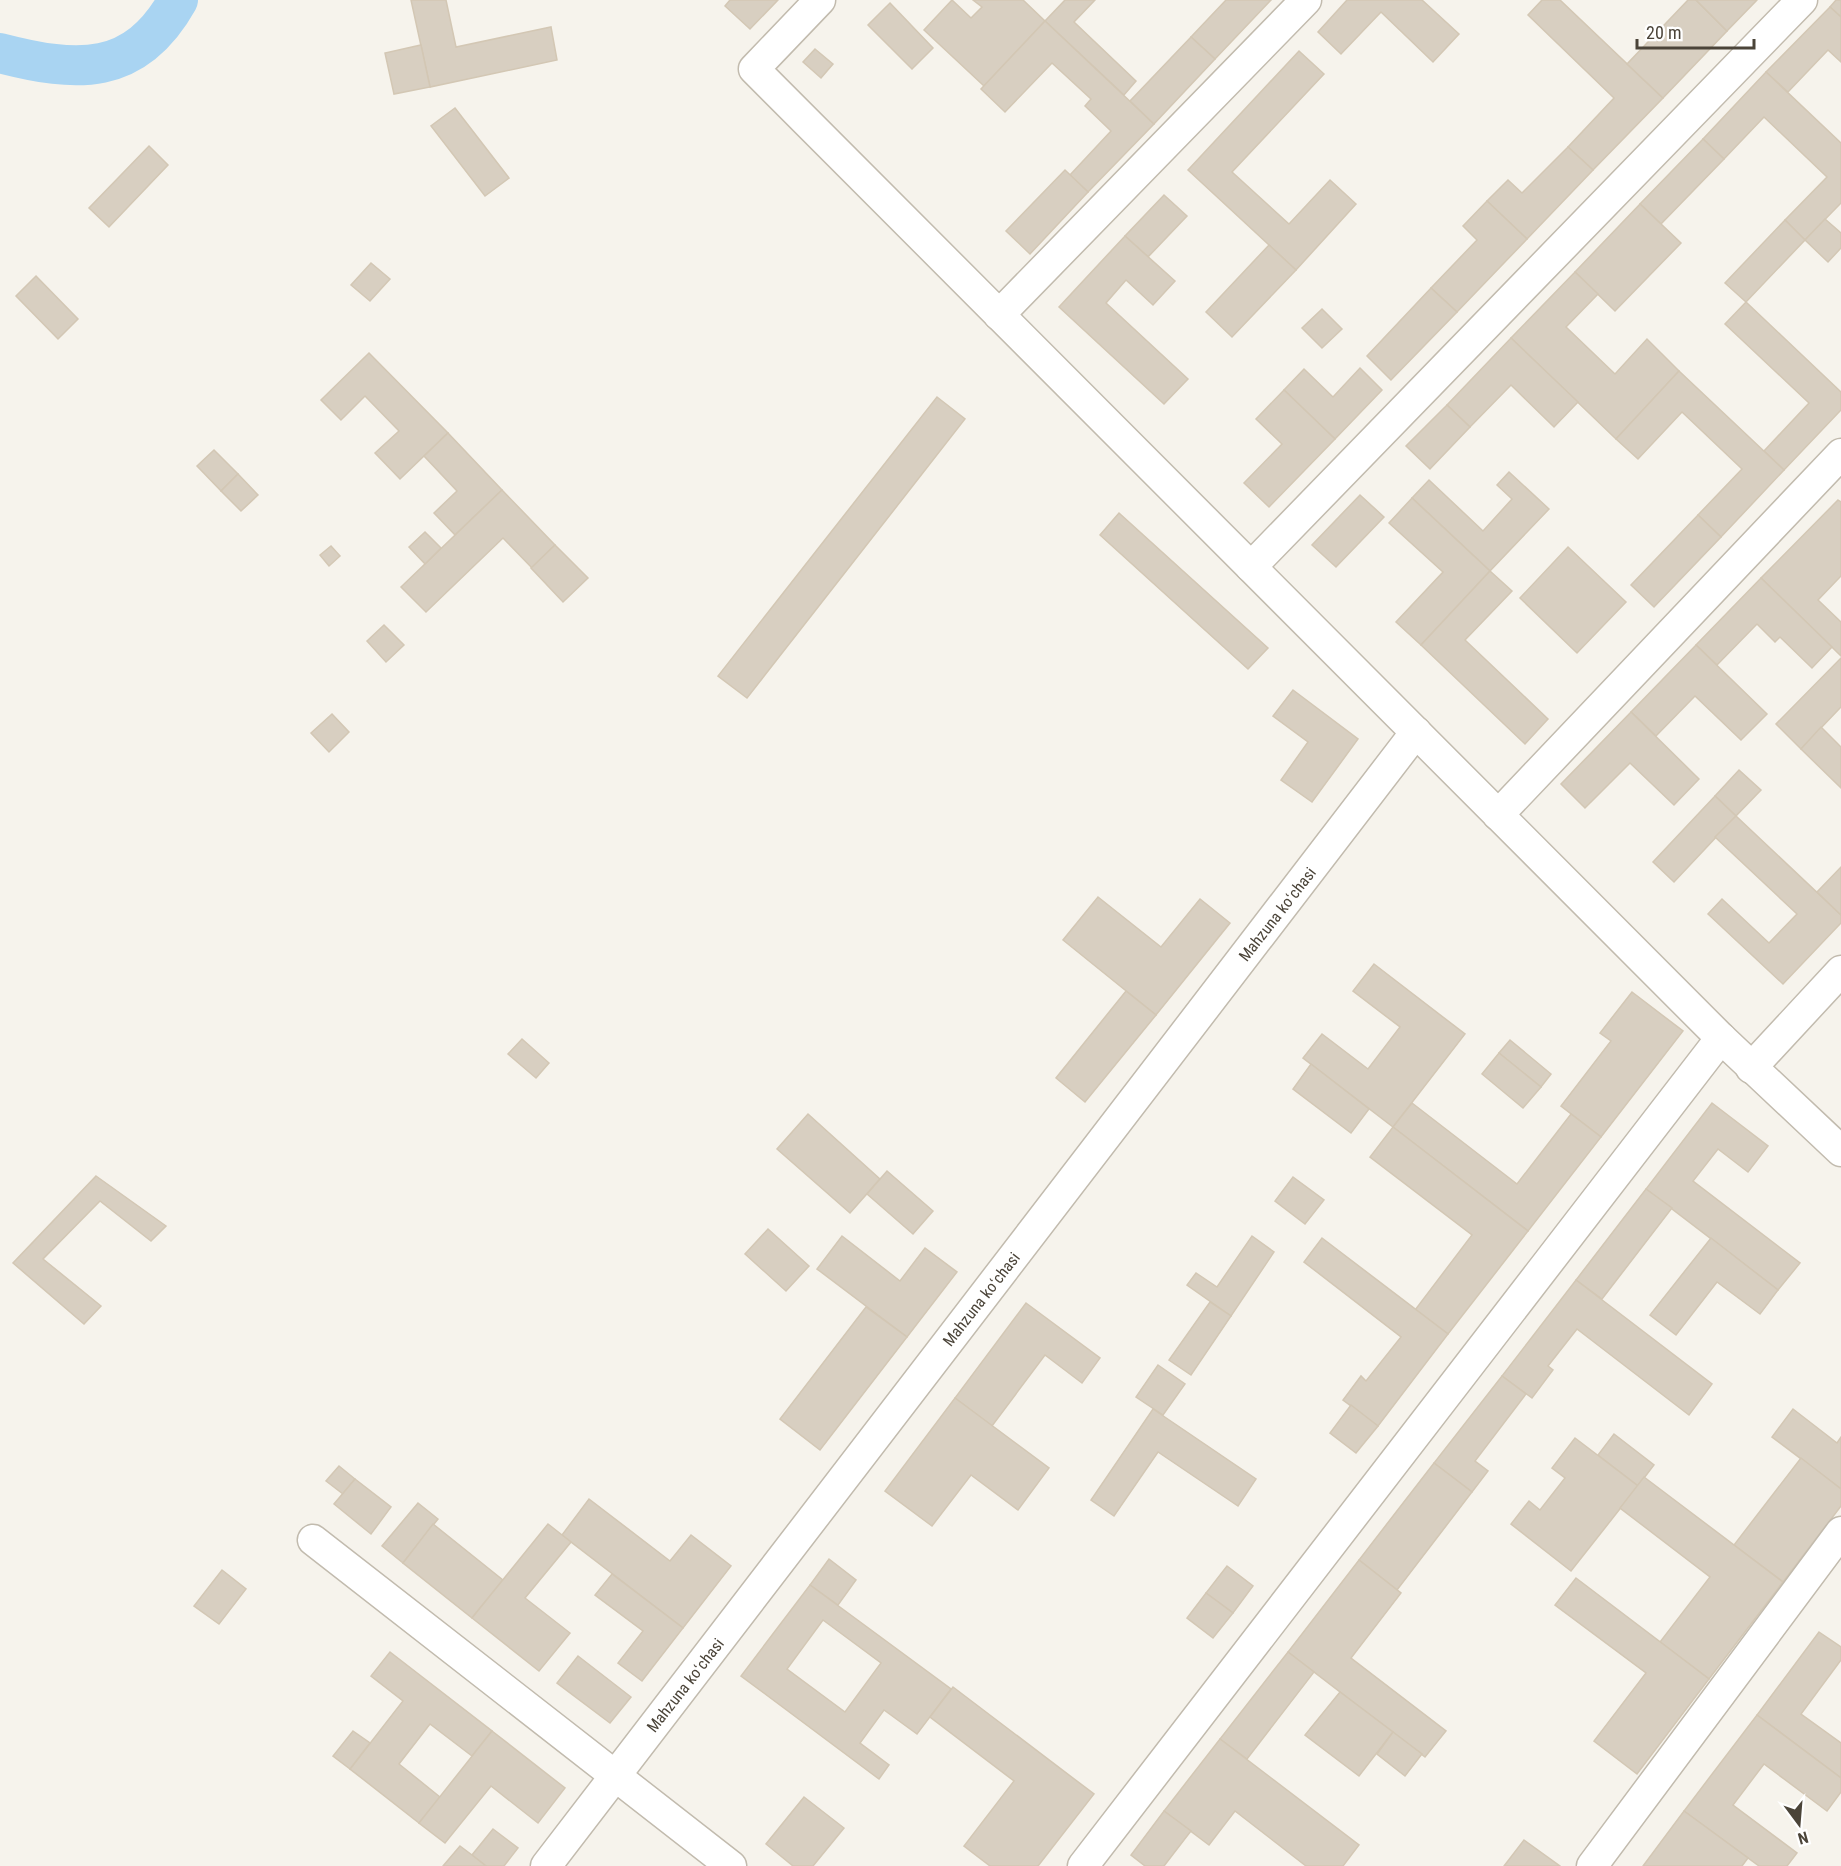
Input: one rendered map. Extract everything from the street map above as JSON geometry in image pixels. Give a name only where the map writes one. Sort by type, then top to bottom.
[{"type":"street","points":[[820,0],[754,69],[1751,1068],[1841,1151]]},
{"type":"street","points":[[999,315],[1306,0]]},
{"type":"street","points":[[1251,567],[1802,0]]},
{"type":"street","points":[[1498,815],[1841,454]]},
{"type":"street","name":"Mahzuna koʻchasi","points":[[546,1866],[1416,732]]},
{"type":"street","points":[[1751,1068],[1841,971]]},
{"type":"street","points":[[1083,1866],[1721,1038]]},
{"type":"street","points":[[1592,1866],[1841,1532]]},
{"type":"street","points":[[313,1540],[732,1866]]},
{"type":"building","points":[[411,0],[446,0],[456,47],[551,27],[557,60],[430,87]]},
{"type":"building","points":[[730,0],[778,0],[750,29],[725,6]]},
{"type":"building","points":[[952,0],[971,18],[982,7],[973,0],[1023,0],[1045,21],[984,86],[924,30]]},
{"type":"building","points":[[1065,0],[1095,0],[1074,22],[1136,81],[1124,95],[1045,21]]},
{"type":"building","points":[[1226,0],[1271,0],[1215,59],[1191,37]]},
{"type":"building","points":[[1347,0],[1422,0],[1459,34],[1433,62],[1381,12],[1341,54],[1318,32]]},
{"type":"building","points":[[1542,0],[1560,0],[1663,98],[1593,170],[1568,147],[1614,98],[1528,15]]},
{"type":"building","points":[[1688,0],[1696,0],[1727,31],[1663,98],[1627,64]]},
{"type":"building","points":[[1696,0],[1757,0],[1727,31]]},
{"type":"building","points":[[1836,0],[1841,0],[1841,17],[1830,7]]},
{"type":"building","points":[[890,3],[933,48],[912,69],[868,25]]},
{"type":"building","points":[[1830,7],[1841,17],[1841,62],[1828,50],[1788,92],[1766,72]]},
{"type":"building","points":[[1045,21],[1154,124],[1088,192],[1070,175],[1111,131],[1085,106],[1091,99],[1052,63],[1005,112],[981,89]]},
{"type":"building","points":[[1191,37],[1215,59],[1154,124],[1130,101]]},
{"type":"building","points":[[421,45],[430,87],[394,94],[385,53]]},
{"type":"building","points":[[815,49],[833,64],[821,78],[803,62]]},
{"type":"building","points":[[1299,51],[1324,74],[1232,172],[1289,224],[1330,180],[1356,204],[1296,270],[1188,170]]},
{"type":"building","points":[[1766,72],[1841,143],[1841,203],[1805,240],[1785,220],[1827,177],[1764,117],[1724,159],[1703,139]]},
{"type":"building","points":[[455,108],[509,178],[485,196],[431,126]]},
{"type":"building","points":[[1703,139],[1724,159],[1661,224],[1640,204]]},
{"type":"building","points":[[149,146],[168,165],[109,227],[89,208]]},
{"type":"building","points":[[1568,147],[1593,170],[1527,239],[1487,201],[1508,180],[1522,193]]},
{"type":"building","points":[[1065,170],[1088,192],[1030,254],[1006,231]]},
{"type":"building","points":[[1164,195],[1187,216],[1148,257],[1125,236]]},
{"type":"building","points":[[1487,201],[1527,239],[1457,312],[1431,288],[1477,240],[1463,226]]},
{"type":"building","points":[[1640,204],[1681,243],[1615,311],[1575,272]]},
{"type":"building","points":[[1825,219],[1841,233],[1841,248],[1828,262],[1805,240]]},
{"type":"building","points":[[1785,220],[1805,240],[1746,302],[1725,283]]},
{"type":"building","points":[[1125,236],[1175,281],[1153,305],[1126,280],[1106,303],[1188,379],[1164,404],[1059,307]]},
{"type":"building","points":[[1269,245],[1296,270],[1232,337],[1206,312]]},
{"type":"building","points":[[371,263],[390,279],[370,301],[351,285]]},
{"type":"building","points":[[1575,272],[1598,294],[1566,327],[1615,374],[1647,339],[1679,371],[1616,439],[1511,338]]},
{"type":"building","points":[[36,276],[78,319],[58,339],[16,296]]},
{"type":"building","points":[[1431,288],[1457,312],[1391,380],[1367,356]]},
{"type":"building","points":[[1746,302],[1841,392],[1841,410],[1784,470],[1764,451],[1809,403],[1725,324]]},
{"type":"building","points":[[1322,309],[1342,329],[1322,348],[1302,328]]},
{"type":"building","points":[[1511,338],[1578,402],[1554,427],[1511,385],[1470,427],[1447,405]]},
{"type":"building","points":[[369,353],[448,433],[400,479],[375,453],[399,431],[365,396],[341,420],[321,400]]},
{"type":"building","points":[[1360,368],[1382,390],[1335,439],[1284,390],[1304,369],[1333,397]]},
{"type":"building","points":[[1679,371],[1784,470],[1721,537],[1698,515],[1742,469],[1682,412],[1638,459],[1616,439]]},
{"type":"building","points":[[1284,390],[1335,439],[1269,507],[1244,483],[1282,444],[1256,419]]},
{"type":"building","points":[[937,397],[965,419],[747,698],[718,676]]},
{"type":"building","points":[[1447,405],[1470,427],[1430,469],[1406,446]]},
{"type":"building","points":[[448,433],[502,490],[455,535],[434,513],[457,491],[424,456]]},
{"type":"building","points":[[214,450],[238,474],[221,491],[197,466]]},
{"type":"building","points":[[1509,472],[1549,509],[1490,571],[1412,498],[1429,480],[1483,531],[1512,499],[1497,485]]},
{"type":"building","points":[[238,474],[258,495],[241,511],[221,491]]},
{"type":"building","points":[[502,490],[555,545],[532,568],[503,538],[426,612],[401,587]]},
{"type":"building","points":[[1360,495],[1384,517],[1336,567],[1312,545]]},
{"type":"building","points":[[1412,498],[1490,571],[1421,645],[1396,622],[1443,572],[1389,523]]},
{"type":"building","points":[[1838,500],[1841,502],[1841,576],[1818,600],[1841,622],[1841,656],[1761,578]]},
{"type":"building","points":[[1119,513],[1268,648],[1248,669],[1100,535]]},
{"type":"building","points":[[1698,515],[1721,537],[1654,607],[1631,585]]},
{"type":"building","points":[[425,532],[441,548],[425,564],[409,547]]},
{"type":"building","points":[[555,545],[588,578],[563,602],[531,568]]},
{"type":"building","points":[[331,546],[340,556],[329,566],[320,555]]},
{"type":"building","points":[[1568,547],[1626,602],[1577,653],[1520,598]]},
{"type":"building","points":[[1490,571],[1512,591],[1465,640],[1548,719],[1525,744],[1421,645]]},
{"type":"building","points":[[1761,578],[1832,647],[1812,668],[1780,637],[1775,642],[1757,624],[1717,665],[1696,645]]},
{"type":"building","points":[[384,625],[404,645],[386,662],[367,641]]},
{"type":"building","points":[[1696,645],[1767,714],[1741,740],[1695,696],[1656,736],[1631,712]]},
{"type":"building","points":[[1841,658],[1841,707],[1801,749],[1776,724]]},
{"type":"building","points":[[1293,690],[1358,739],[1312,802],[1281,780],[1308,742],[1273,716]]},
{"type":"building","points":[[1631,712],[1699,779],[1674,805],[1630,763],[1585,808],[1561,784]]},
{"type":"building","points":[[332,714],[349,732],[329,752],[311,733]]},
{"type":"building","points":[[1821,727],[1841,747],[1841,788],[1801,749]]},
{"type":"building","points":[[1739,770],[1761,790],[1736,816],[1715,796]]},
{"type":"building","points":[[1715,796],[1736,816],[1674,882],[1653,862]]},
{"type":"building","points":[[1736,816],[1841,915],[1841,923],[1783,984],[1708,914],[1722,899],[1769,943],[1797,914],[1715,837]]},
{"type":"building","points":[[1841,867],[1841,915],[1817,892]]},
{"type":"building","points":[[1098,897],[1161,947],[1200,899],[1230,923],[1156,1015],[1063,940]]},
{"type":"building","points":[[1374,964],[1465,1034],[1393,1127],[1303,1058],[1322,1034],[1368,1069],[1400,1027],[1353,991]]},
{"type":"building","points":[[1126,991],[1156,1015],[1085,1102],[1056,1078]]},
{"type":"building","points":[[1632,992],[1683,1031],[1601,1137],[1561,1106],[1611,1041],[1600,1033]]},
{"type":"building","points":[[522,1039],[549,1063],[536,1078],[508,1054]]},
{"type":"building","points":[[1510,1040],[1551,1074],[1541,1087],[1499,1053]]},
{"type":"building","points":[[1499,1053],[1541,1087],[1523,1108],[1482,1074]]},
{"type":"building","points":[[1311,1064],[1369,1109],[1351,1133],[1293,1089]]},
{"type":"building","points":[[1412,1103],[1517,1184],[1571,1114],[1601,1137],[1528,1231],[1393,1127]]},
{"type":"building","points":[[1712,1103],[1768,1146],[1748,1172],[1718,1149],[1693,1181],[1800,1263],[1778,1290],[1646,1189]]},
{"type":"building","points":[[808,1114],[880,1179],[850,1213],[777,1149]]},
{"type":"building","points":[[1393,1127],[1528,1231],[1448,1334],[1415,1310],[1472,1235],[1370,1157]]},
{"type":"building","points":[[887,1171],[933,1211],[913,1234],[867,1194]]},
{"type":"building","points":[[96,1176],[166,1226],[151,1241],[100,1201],[43,1259],[101,1306],[84,1324],[13,1263]]},
{"type":"building","points":[[1293,1177],[1324,1200],[1305,1224],[1275,1201]]},
{"type":"building","points":[[1646,1189],[1672,1208],[1602,1299],[1576,1280]]},
{"type":"building","points":[[768,1229],[809,1266],[786,1291],[745,1254]]},
{"type":"building","points":[[842,1236],[900,1281],[925,1248],[957,1272],[907,1337],[817,1269]]},
{"type":"building","points":[[1252,1236],[1274,1252],[1231,1316],[1187,1285],[1196,1273],[1217,1287]]},
{"type":"building","points":[[1322,1238],[1448,1334],[1378,1426],[1343,1400],[1361,1376],[1366,1381],[1401,1337],[1304,1262]]},
{"type":"building","points":[[1711,1238],[1778,1290],[1760,1314],[1717,1282],[1676,1335],[1650,1315]]},
{"type":"building","points":[[1576,1280],[1712,1384],[1689,1415],[1577,1329],[1548,1366],[1553,1370],[1532,1398],[1502,1376]]},
{"type":"building","points":[[1210,1302],[1231,1316],[1191,1375],[1169,1360]]},
{"type":"building","points":[[1026,1303],[1100,1358],[1082,1383],[1045,1355],[992,1426],[955,1398]]},
{"type":"building","points":[[866,1307],[907,1337],[820,1450],[780,1419]]},
{"type":"building","points":[[1158,1365],[1185,1384],[1163,1415],[1136,1397]]},
{"type":"building","points":[[1502,1376],[1526,1394],[1475,1461],[1488,1471],[1472,1492],[1434,1463]]},
{"type":"building","points":[[955,1398],[1049,1468],[1018,1510],[971,1475],[932,1526],[885,1491]]},
{"type":"building","points":[[1351,1405],[1378,1426],[1356,1453],[1330,1433]]},
{"type":"building","points":[[1153,1409],[1256,1479],[1238,1506],[1158,1452],[1114,1516],[1091,1500]]},
{"type":"building","points":[[1793,1409],[1837,1443],[1841,1437],[1841,1489],[1772,1437]]},
{"type":"building","points":[[1614,1434],[1654,1465],[1638,1486],[1598,1455]]},
{"type":"building","points":[[1575,1438],[1638,1486],[1571,1571],[1511,1524],[1529,1501],[1540,1510],[1565,1478],[1552,1468]]},
{"type":"building","points":[[1801,1458],[1841,1489],[1841,1506],[1783,1582],[1734,1545]]},
{"type":"building","points":[[1434,1463],[1472,1492],[1397,1590],[1359,1560]]},
{"type":"building","points":[[339,1466],[355,1479],[343,1494],[326,1481]]},
{"type":"building","points":[[1644,1477],[1783,1582],[1709,1679],[1660,1642],[1710,1577],[1620,1508]]},
{"type":"building","points":[[355,1479],[391,1507],[371,1534],[334,1504]]},
{"type":"building","points":[[589,1499],[670,1561],[691,1535],[731,1566],[683,1628],[562,1535]]},
{"type":"building","points":[[418,1503],[438,1519],[403,1563],[382,1546]]},
{"type":"building","points":[[433,1524],[503,1580],[472,1618],[403,1563]]},
{"type":"building","points":[[548,1524],[571,1542],[525,1598],[570,1633],[539,1671],[472,1618]]},
{"type":"building","points":[[829,1559],[856,1580],[838,1605],[810,1585]]},
{"type":"building","points":[[1359,1560],[1401,1593],[1351,1658],[1446,1731],[1425,1757],[1288,1652]]},
{"type":"building","points":[[1227,1566],[1253,1586],[1233,1613],[1206,1593]]},
{"type":"building","points":[[222,1570],[246,1589],[219,1624],[194,1606]]},
{"type":"building","points":[[612,1574],[683,1628],[642,1681],[618,1663],[643,1631],[595,1595]]},
{"type":"building","points":[[1576,1578],[1709,1679],[1637,1774],[1594,1741],[1646,1673],[1555,1605]]},
{"type":"building","points":[[810,1585],[951,1689],[917,1734],[884,1710],[860,1743],[889,1765],[879,1779],[741,1676]],"holes":[[[823,1620],[881,1663],[845,1712],[787,1669]]]},
{"type":"building","points":[[1206,1593],[1233,1613],[1213,1638],[1187,1618]]},
{"type":"building","points":[[1819,1632],[1841,1647],[1841,1660],[1801,1714],[1841,1743],[1841,1778],[1757,1715]]},
{"type":"building","points":[[390,1652],[492,1731],[472,1756],[430,1724],[399,1764],[440,1797],[419,1823],[350,1769],[403,1701],[371,1676]]},
{"type":"building","points":[[1288,1652],[1314,1672],[1247,1759],[1220,1739]]},
{"type":"building","points":[[578,1656],[631,1697],[610,1723],[557,1683]]},
{"type":"building","points":[[953,1687],[1094,1794],[1038,1866],[990,1866],[964,1846],[1014,1781],[930,1717]]},
{"type":"building","points":[[1340,1692],[1393,1732],[1359,1776],[1305,1735]]},
{"type":"building","points":[[1757,1715],[1841,1778],[1841,1792],[1827,1811],[1764,1764],[1733,1805],[1797,1853],[1787,1866],[1759,1866],[1684,1811]]},
{"type":"building","points":[[353,1731],[370,1743],[350,1769],[333,1756]]},
{"type":"building","points":[[492,1731],[565,1788],[538,1823],[491,1786],[445,1843],[419,1823]]},
{"type":"building","points":[[1393,1732],[1422,1754],[1405,1776],[1377,1754]]},
{"type":"building","points":[[1220,1739],[1359,1845],[1343,1866],[1306,1866],[1235,1811],[1209,1845],[1164,1811]]},
{"type":"building","points":[[804,1797],[844,1828],[813,1866],[793,1866],[766,1844]]},
{"type":"building","points":[[1164,1811],[1191,1831],[1164,1866],[1145,1866],[1131,1855]]},
{"type":"building","points":[[1684,1811],[1748,1858],[1742,1866],[1643,1866]]},
{"type":"building","points":[[493,1829],[518,1848],[504,1866],[486,1866],[472,1855]]},
{"type":"building","points":[[1524,1840],[1560,1866],[1504,1866]]},
{"type":"building","points":[[460,1846],[472,1855],[486,1866],[443,1866]]},
{"type":"waterway","points":[[0,53],[54,64],[102,63],[123,56],[143,44],[161,25],[178,0]]}]
